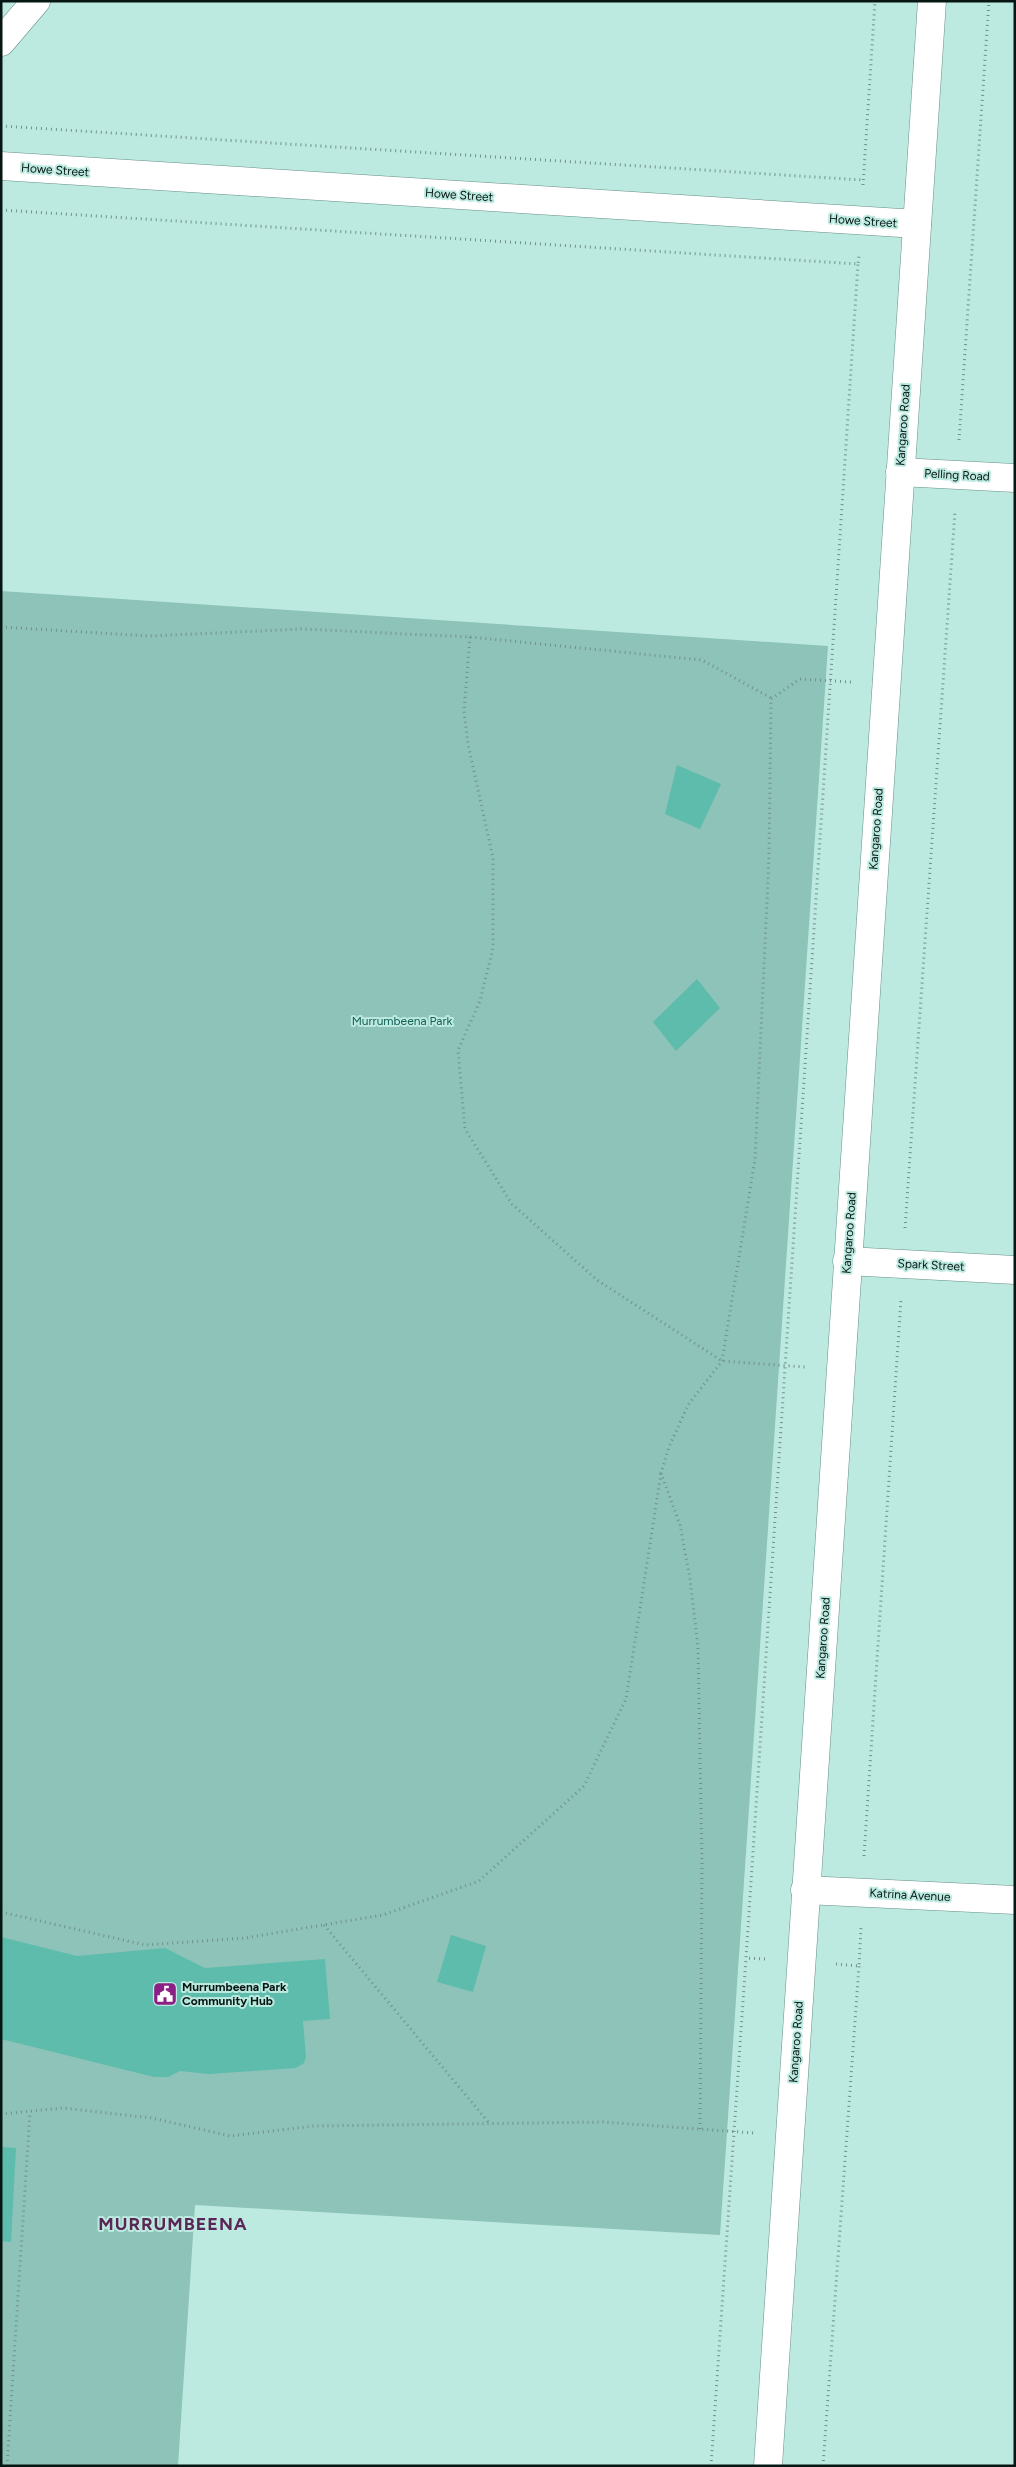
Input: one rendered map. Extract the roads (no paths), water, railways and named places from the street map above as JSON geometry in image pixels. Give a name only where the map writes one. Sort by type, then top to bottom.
[{"type":"street","points":[[1,42],[36,1]]},
{"type":"street","name":"Kangaroo Road","points":[[768,2466],[885,684],[932,1]]},
{"type":"street","name":"Howe Street","points":[[1,166],[917,224]]},
{"type":"street","name":"Pelling Road","points":[[900,472],[1015,478]]},
{"type":"street","name":"Spark Street","points":[[848,1261],[1015,1270]]},
{"type":"street","name":"Katrina Avenue","points":[[805,1890],[1015,1900]]},
{"type":"place","name":"Murrumbeena Park Community Hub","points":[[165,1994]]},
{"type":"district","name":"MURRUMBEENA","points":[[173,2224]]},
{"type":"park label","name":"Murrumbeena Park","points":[[402,1021]]}]
